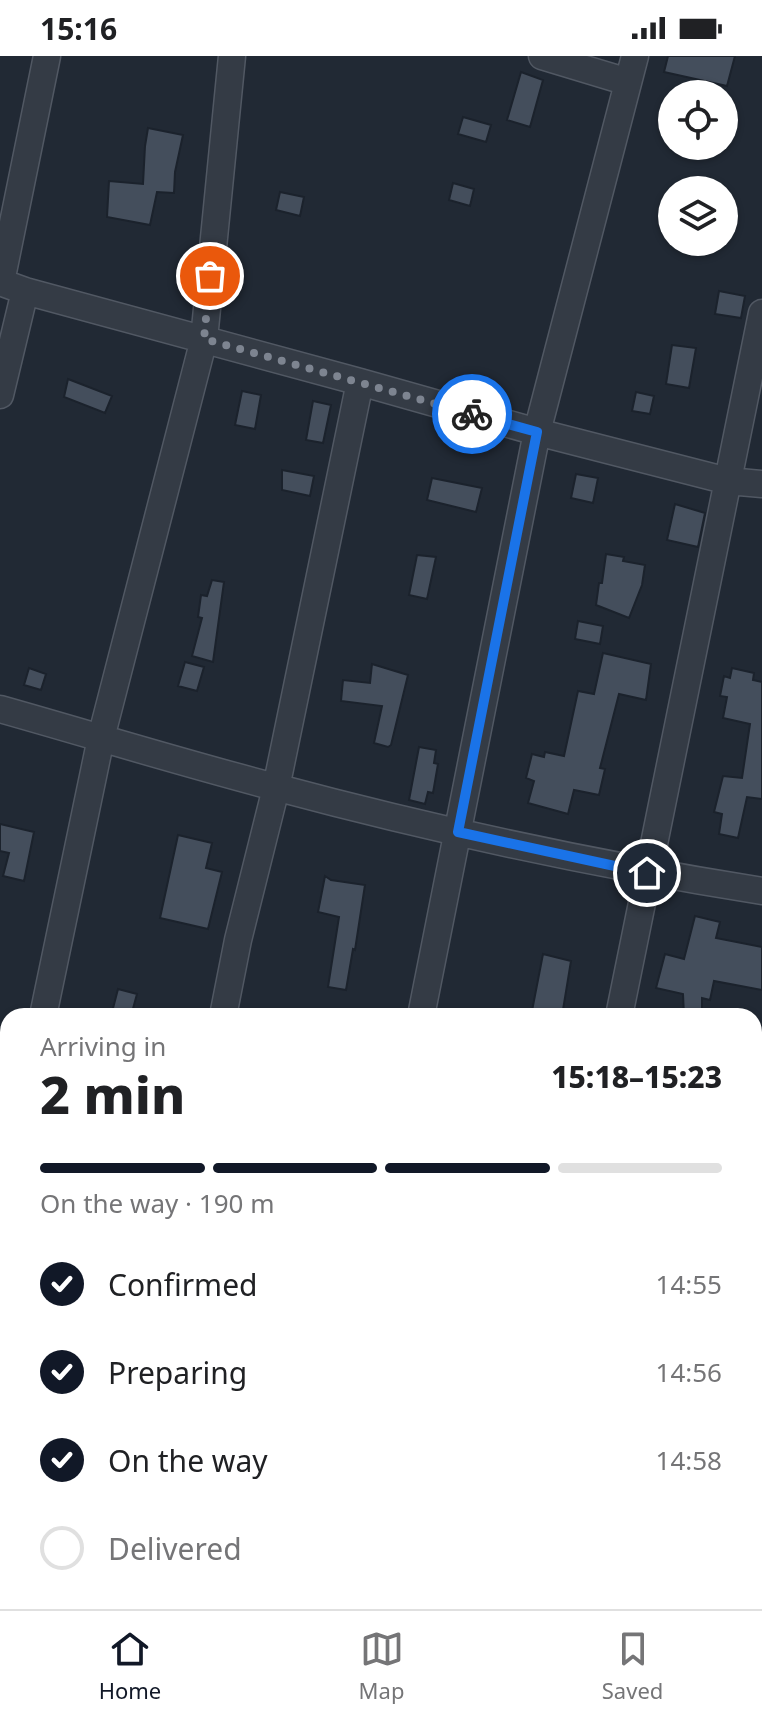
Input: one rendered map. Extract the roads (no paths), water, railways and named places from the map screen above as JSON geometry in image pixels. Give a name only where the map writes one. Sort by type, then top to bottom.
[{"type":"street","points":[[0,395],[8,285],[47,56]]},
{"type":"street","points":[[45,1008],[101,738],[204,339],[232,56]]},
{"type":"street","points":[[542,56],[628,82]]},
{"type":"street","points":[[423,1008],[537,432],[635,56]]},
{"type":"street","points":[[8,285],[537,432],[728,481],[762,484]]},
{"type":"street","points":[[621,1008],[762,313]]},
{"type":"street","points":[[225,1008],[238,940],[276,788],[360,382]]},
{"type":"street","points":[[0,709],[276,788],[458,832],[647,873],[762,891]]}]
